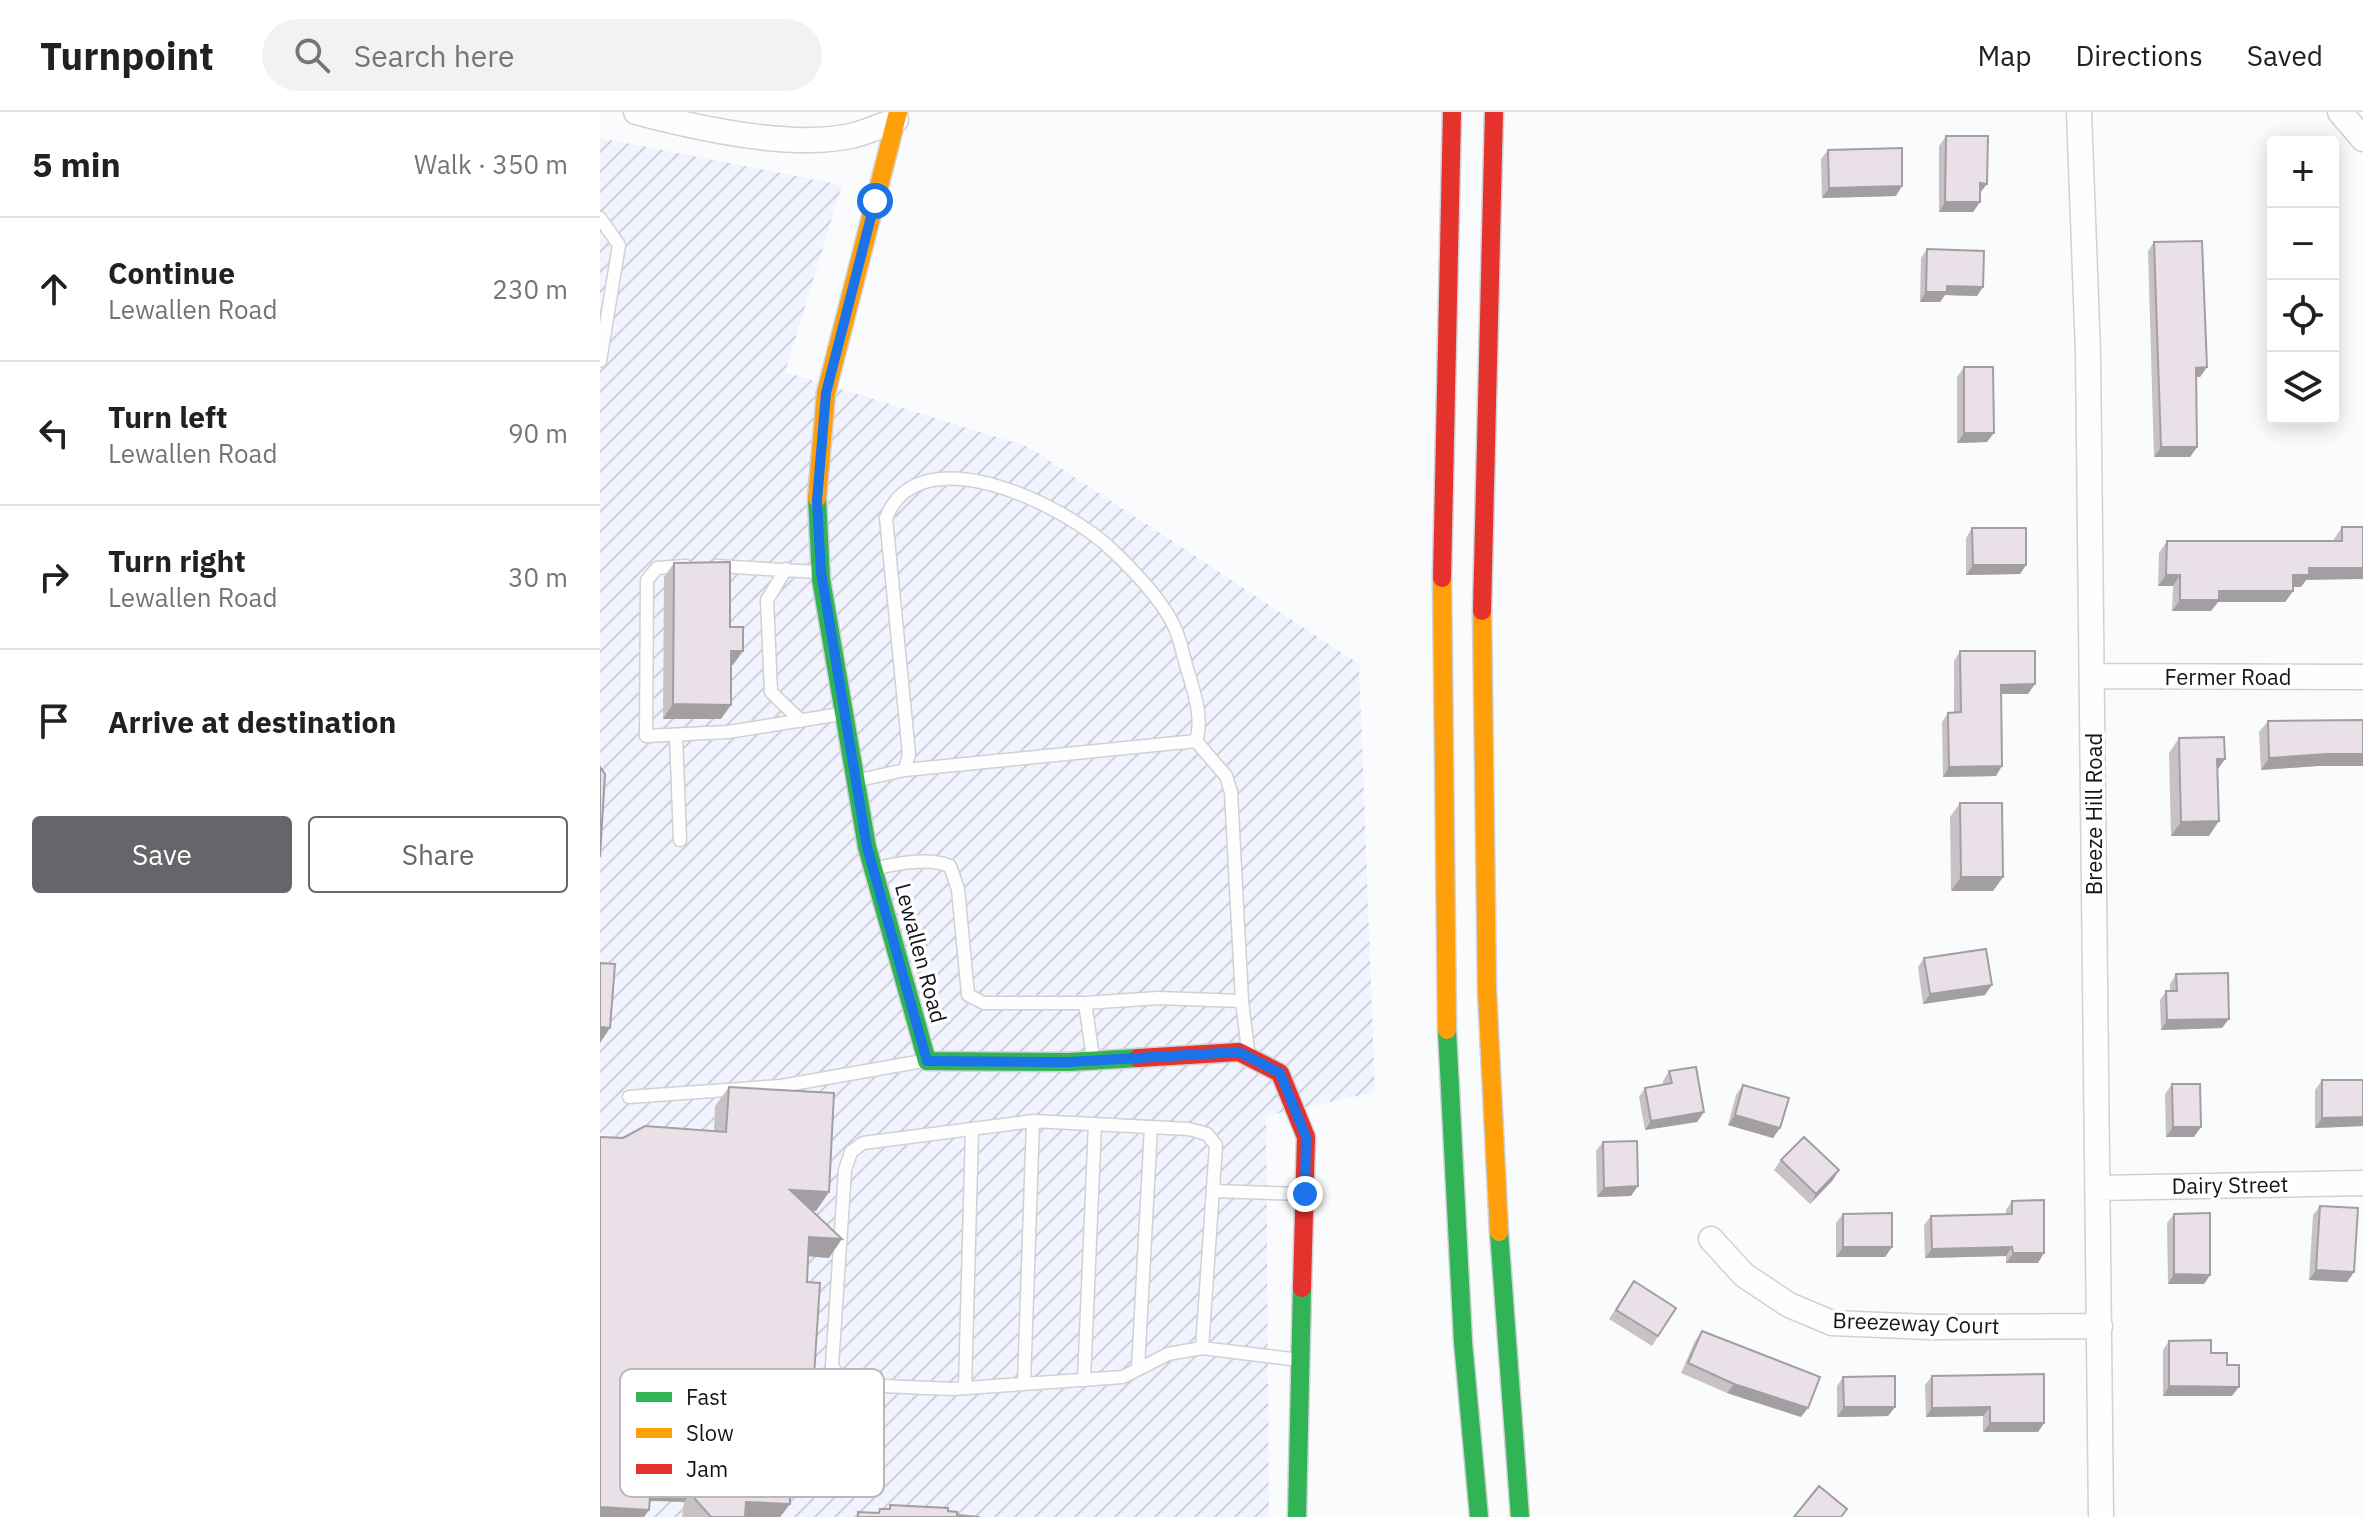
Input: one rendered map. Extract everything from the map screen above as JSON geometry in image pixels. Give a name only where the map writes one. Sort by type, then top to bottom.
[{"type":"main road","points":[[1452,112],[1440,458],[1448,1109],[1464,1370],[1479,1517]]},
{"type":"main road","points":[[1494,112],[1479,718],[1493,1130],[1505,1359],[1520,1517]]},
{"type":"main road","name":"Lewallen Road","points":[[897,116],[826,393],[817,501],[821,572],[873,869],[927,1061]]},
{"type":"main road","points":[[927,1061],[1093,1060],[1239,1052],[1280,1073],[1306,1137],[1297,1517]]},
{"type":"street","points":[[636,112],[691,126],[780,138],[853,135],[897,116]]},
{"type":"street","name":"Breeze Hill Road","points":[[2079,112],[2088,369],[2093,676],[2101,1517]]},
{"type":"street","points":[[2340,112],[2363,139]]},
{"type":"street","name":"Fermer Road","points":[[2093,676],[2363,677]]},
{"type":"street","name":"Dairy Street","points":[[2097,1188],[2363,1183]]},
{"type":"street","name":"Breezeway Court","points":[[1711,1239],[1744,1275],[1789,1305],[1832,1323],[1929,1327],[2100,1326]]},
{"type":"lane","points":[[600,218],[619,245],[600,361]]},
{"type":"lane","points":[[905,770],[909,754],[886,518],[903,490],[928,478],[967,480],[1024,495],[1112,549],[1174,626],[1195,697],[1199,730],[1196,741]]},
{"type":"lane","points":[[821,572],[657,568],[647,580],[646,736],[728,732],[844,714]]},
{"type":"lane","points":[[786,569],[767,600],[771,692],[801,721]]},
{"type":"lane","points":[[676,735],[680,840]]},
{"type":"lane","points":[[856,781],[905,770],[1196,741]]},
{"type":"lane","points":[[1196,741],[1226,776],[1231,792],[1242,1001],[1249,1057]]},
{"type":"lane","points":[[873,869],[897,863],[941,862],[950,866],[958,889],[968,995],[984,1003],[1085,1003],[1158,998],[1242,1001]]},
{"type":"lane","points":[[1085,1003],[1093,1060]]},
{"type":"lane","points":[[629,1097],[781,1086],[927,1061]]},
{"type":"lane","points":[[1024,1384],[1033,1121]]},
{"type":"lane","points":[[834,1369],[845,1170],[851,1152],[863,1143],[1033,1121],[1151,1127],[1207,1134],[1216,1145],[1202,1348]]},
{"type":"lane","points":[[1084,1380],[1095,1124]]},
{"type":"lane","points":[[1138,1369],[1151,1127]]},
{"type":"lane","points":[[965,1388],[972,1129]]},
{"type":"lane","points":[[1214,1191],[1305,1194]]},
{"type":"lane","points":[[884,1386],[965,1388],[1123,1377],[1168,1354],[1202,1348],[1301,1360]]},
{"type":"shaded area","points":[[600,138],[842,185],[785,372],[1029,447],[1359,664],[1375,1092],[1266,1116],[1269,1517],[600,1517]]},
{"type":"building","points":[[1946,136],[1988,136],[1987,184],[1980,183],[1980,202],[1945,202]]},
{"type":"building","points":[[1902,148],[1902,186],[1829,188],[1828,150]]},
{"type":"building","points":[[2202,241],[2207,367],[2196,368],[2197,447],[2161,447],[2154,242]]},
{"type":"building","points":[[1927,249],[1984,251],[1983,287],[1947,286],[1947,292],[1926,292]]},
{"type":"building","points":[[1964,367],[1993,367],[1994,433],[1964,433]]},
{"type":"building","points":[[2342,527],[2363,527],[2363,568],[2309,568],[2309,575],[2293,575],[2293,591],[2219,591],[2219,600],[2180,600],[2180,575],[2166,575],[2167,541],[2342,541]]},
{"type":"building","points":[[1972,528],[2026,528],[2026,565],[1973,565]]},
{"type":"building","points":[[730,562],[730,627],[743,627],[743,651],[731,651],[731,705],[673,704],[674,563]]},
{"type":"building","points":[[1960,651],[2035,651],[2035,684],[2001,685],[2002,766],[1949,767],[1948,713],[1961,712]]},
{"type":"building","points":[[2363,720],[2363,754],[2269,758],[2268,721]]},
{"type":"building","points":[[2224,737],[2225,759],[2217,759],[2219,821],[2181,822],[2179,738]]},
{"type":"building","points":[[600,767],[605,774],[600,857]]},
{"type":"building","points":[[1960,803],[2002,803],[2003,877],[1961,877]]},
{"type":"building","points":[[1986,949],[1992,985],[1930,994],[1924,958]]},
{"type":"building","points":[[600,963],[615,964],[610,1028],[600,1027]]},
{"type":"building","points":[[2228,973],[2229,1019],[2167,1020],[2166,991],[2177,991],[2176,974]]},
{"type":"building","points":[[1696,1067],[1704,1112],[1651,1121],[1645,1088],[1672,1083],[1669,1071]]},
{"type":"building","points":[[2322,1080],[2363,1080],[2363,1117],[2322,1118]]},
{"type":"building","points":[[2172,1084],[2200,1084],[2201,1127],[2173,1127]]},
{"type":"building","points":[[1743,1085],[1789,1098],[1780,1128],[1735,1115]]},
{"type":"building","points":[[729,1087],[834,1093],[829,1192],[790,1190],[842,1239],[809,1237],[807,1282],[820,1283],[814,1369],[620,1369],[620,1497],[650,1497],[649,1510],[600,1507],[600,1137],[623,1138],[645,1126],[726,1132]]},
{"type":"building","points":[[1804,1137],[1839,1170],[1816,1194],[1781,1160]]},
{"type":"building","points":[[1637,1141],[1638,1186],[1604,1188],[1603,1142]]},
{"type":"building","points":[[2044,1200],[2044,1253],[2013,1253],[2012,1247],[1932,1249],[1931,1216],[2012,1214],[2012,1201]]},
{"type":"building","points":[[2320,1206],[2358,1208],[2354,1272],[2316,1270]]},
{"type":"building","points":[[1892,1213],[1892,1247],[1843,1247],[1843,1214]]},
{"type":"building","points":[[2210,1213],[2210,1275],[2174,1274],[2174,1214]]},
{"type":"building","points":[[1634,1281],[1676,1308],[1658,1336],[1616,1310]]},
{"type":"building","points":[[1702,1331],[1820,1377],[1808,1408],[1734,1384],[1688,1363]]},
{"type":"building","points":[[2211,1340],[2211,1353],[2227,1353],[2227,1365],[2239,1365],[2239,1387],[2169,1386],[2169,1341]]},
{"type":"building","points":[[2044,1374],[2044,1423],[1990,1423],[1990,1407],[1932,1408],[1932,1376]]},
{"type":"building","points":[[1895,1376],[1895,1407],[1844,1407],[1843,1377]]},
{"type":"building","points":[[1819,1486],[1847,1509],[1841,1517],[1794,1517]]},
{"type":"building","points":[[790,1497],[790,1504],[746,1502],[745,1517],[711,1517],[695,1499]]},
{"type":"building","points":[[890,1505],[948,1508],[957,1515],[980,1517],[858,1517],[858,1512],[879,1513],[880,1509],[890,1509]]},
{"type":"traffic: fast","points":[[817,498],[821,579],[867,847],[927,1061],[1069,1062],[1138,1058]]},
{"type":"traffic: fast","points":[[1447,1030],[1463,1342],[1479,1517]]},
{"type":"traffic: fast","points":[[1499,1232],[1520,1517]]},
{"type":"traffic: fast","points":[[1297,1517],[1302,1288]]},
{"type":"traffic: slow","points":[[817,498],[826,393],[898,112]]},
{"type":"traffic: slow","points":[[1442,578],[1447,1030]]},
{"type":"traffic: slow","points":[[1482,611],[1487,991],[1499,1232]]},
{"type":"traffic: jam","points":[[1442,578],[1452,112]]},
{"type":"traffic: jam","points":[[1482,611],[1494,112]]},
{"type":"traffic: jam","points":[[1138,1058],[1239,1052],[1280,1073],[1306,1137],[1302,1288]]},
{"type":"route","points":[[875,201],[826,393],[817,501],[821,572],[867,847],[927,1061],[1069,1062],[1239,1052],[1280,1073],[1306,1137],[1305,1194]]}]
